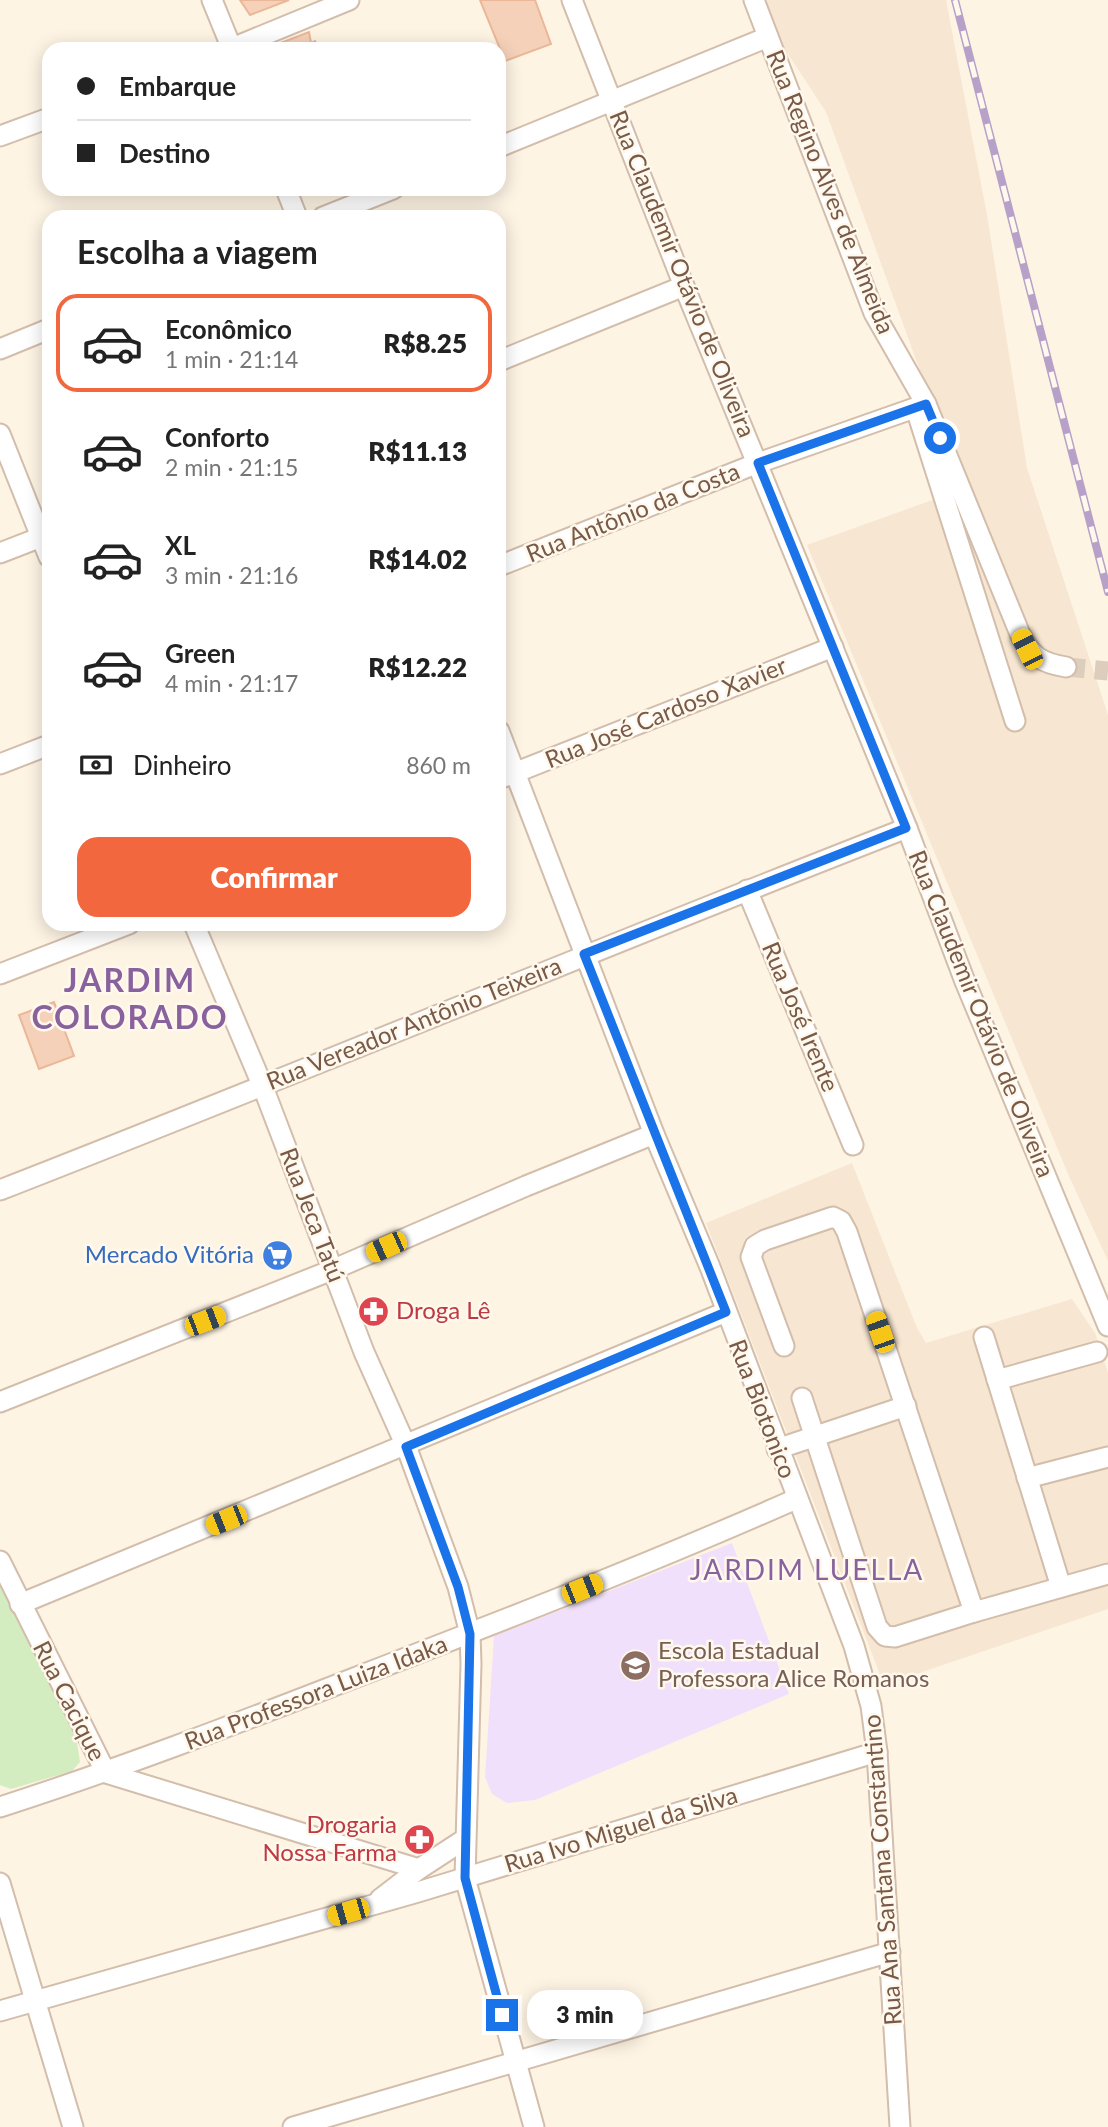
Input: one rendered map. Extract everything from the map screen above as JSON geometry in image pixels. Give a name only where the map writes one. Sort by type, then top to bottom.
[{"type":"street","points":[[212,0],[228,42]]},
{"type":"street","points":[[248,42],[349,0]]},
{"type":"street","name":"Rua Claudemir Otávio de Oliveira","points":[[572,0],[684,286],[833,646],[964,979],[1108,1326]]},
{"type":"street","name":"Rua Regino Alves de Almeida","points":[[754,0],[874,313],[920,406],[1027,649],[1046,664],[1066,667]]},
{"type":"street","points":[[506,144],[768,37]]},
{"type":"street","points":[[0,136],[42,121]]},
{"type":"street","points":[[340,210],[376,196]]},
{"type":"street","points":[[506,358],[684,286]]},
{"type":"street","points":[[0,349],[42,332]]},
{"type":"street","points":[[920,406],[1015,721]]},
{"type":"street","name":"Rua Antônio da Costa","points":[[506,563],[758,463],[920,406]]},
{"type":"street","points":[[0,434],[42,529]]},
{"type":"street","points":[[0,553],[42,537]]},
{"type":"street","name":"Rua José Cardoso Xavier","points":[[507,776],[833,646]]},
{"type":"street","points":[[0,764],[42,748]]},
{"type":"street","name":"Rua Biotonico","points":[[507,776],[584,954],[726,1312],[796,1499]]},
{"type":"street","name":"Rua Vereador Antônio Teixeira","points":[[0,1190],[263,1087],[584,954],[906,828]]},
{"type":"street","name":"Rua José Irente","points":[[747,890],[853,1145]]},
{"type":"street","points":[[0,974],[111,931]]},
{"type":"street","name":"Rua Jeca Tatú","points":[[197,931],[263,1087],[364,1352],[406,1447],[458,1587],[470,1634],[465,1878],[534,2127]]},
{"type":"street","points":[[0,1402],[332,1270],[654,1134]]},
{"type":"street","points":[[784,1346],[751,1257],[755,1246],[765,1240],[833,1217],[841,1221],[846,1233],[974,1612]]},
{"type":"street","points":[[20,1604],[406,1447],[726,1312]]},
{"type":"street","points":[[984,1337],[1061,1587]]},
{"type":"street","points":[[997,1380],[1097,1352]]},
{"type":"street","points":[[802,1398],[877,1627],[885,1636],[895,1637],[1108,1574]]},
{"type":"street","points":[[777,1448],[906,1406]]},
{"type":"street","points":[[1027,1478],[1108,1457]]},
{"type":"street","name":"Rua Professora Luiza Idaka","points":[[0,1807],[106,1773],[470,1634],[693,1545],[796,1499]]},
{"type":"street","name":"Rua Ana Santana Constantino","points":[[796,1499],[854,1646],[871,1706],[877,1752],[900,2127]]},
{"type":"street","name":"Rua Cacique","points":[[0,1561],[106,1773],[419,1869]]},
{"type":"street","name":"Rua Ivo Miguel da Silva","points":[[0,2011],[465,1878],[877,1752]]},
{"type":"street","points":[[374,1904],[419,1869],[465,1839]]},
{"type":"street","points":[[0,1883],[73,2127]]},
{"type":"street","points":[[293,2127],[890,1952]]},
{"type":"shaded area","points":[[767,0],[946,0],[987,215],[1027,468],[1108,715],[1108,1261],[1068,1174],[807,545],[963,489],[826,112],[767,22]]},
{"type":"shaded area","points":[[852,1163],[917,1328],[926,1343],[1072,1299],[1095,1333],[1108,1373],[1108,1609],[884,1685],[706,1223]]},
{"type":"shaded area","name":"Escola Estadual Professora Alice Romanos","points":[[732,1543],[789,1694],[535,1800],[507,1803],[492,1794],[485,1777],[494,1636]]},
{"type":"green space","points":[[0,1582],[75,1730],[80,1762],[72,1771],[11,1789],[0,1785]]},
{"type":"building","points":[[240,0],[289,0],[250,15]]},
{"type":"building","points":[[480,0],[535,0],[551,44],[506,61],[506,42],[497,42]]},
{"type":"building","points":[[309,32],[311,42],[283,42]]},
{"type":"building","points":[[54,1002],[74,1056],[39,1069],[19,1015]]},
{"type":"tunnel","points":[[1066,667],[1108,671]]},
{"type":"railway","points":[[955,0],[1108,592]]},
{"type":"place","name":"Mercado Vitória","points":[[277,1255]]},
{"type":"place","name":"Droga Lê","points":[[373,1311]]},
{"type":"place","name":"Escola Estadual Professora Alice Romanos","points":[[635,1665]]},
{"type":"place","name":"Drogaria Nossa Farma","points":[[420,1839]]},
{"type":"district","name":"JARDIM COLORADO","points":[[130,1000]]},
{"type":"district","name":"JARDIM LUELLA","points":[[807,1570]]},
{"type":"route","points":[[502,2015],[468,1898],[465,1878],[470,1634],[458,1587],[406,1447],[726,1312],[584,954],[906,828],[758,463],[926,404],[940,438]]}]
